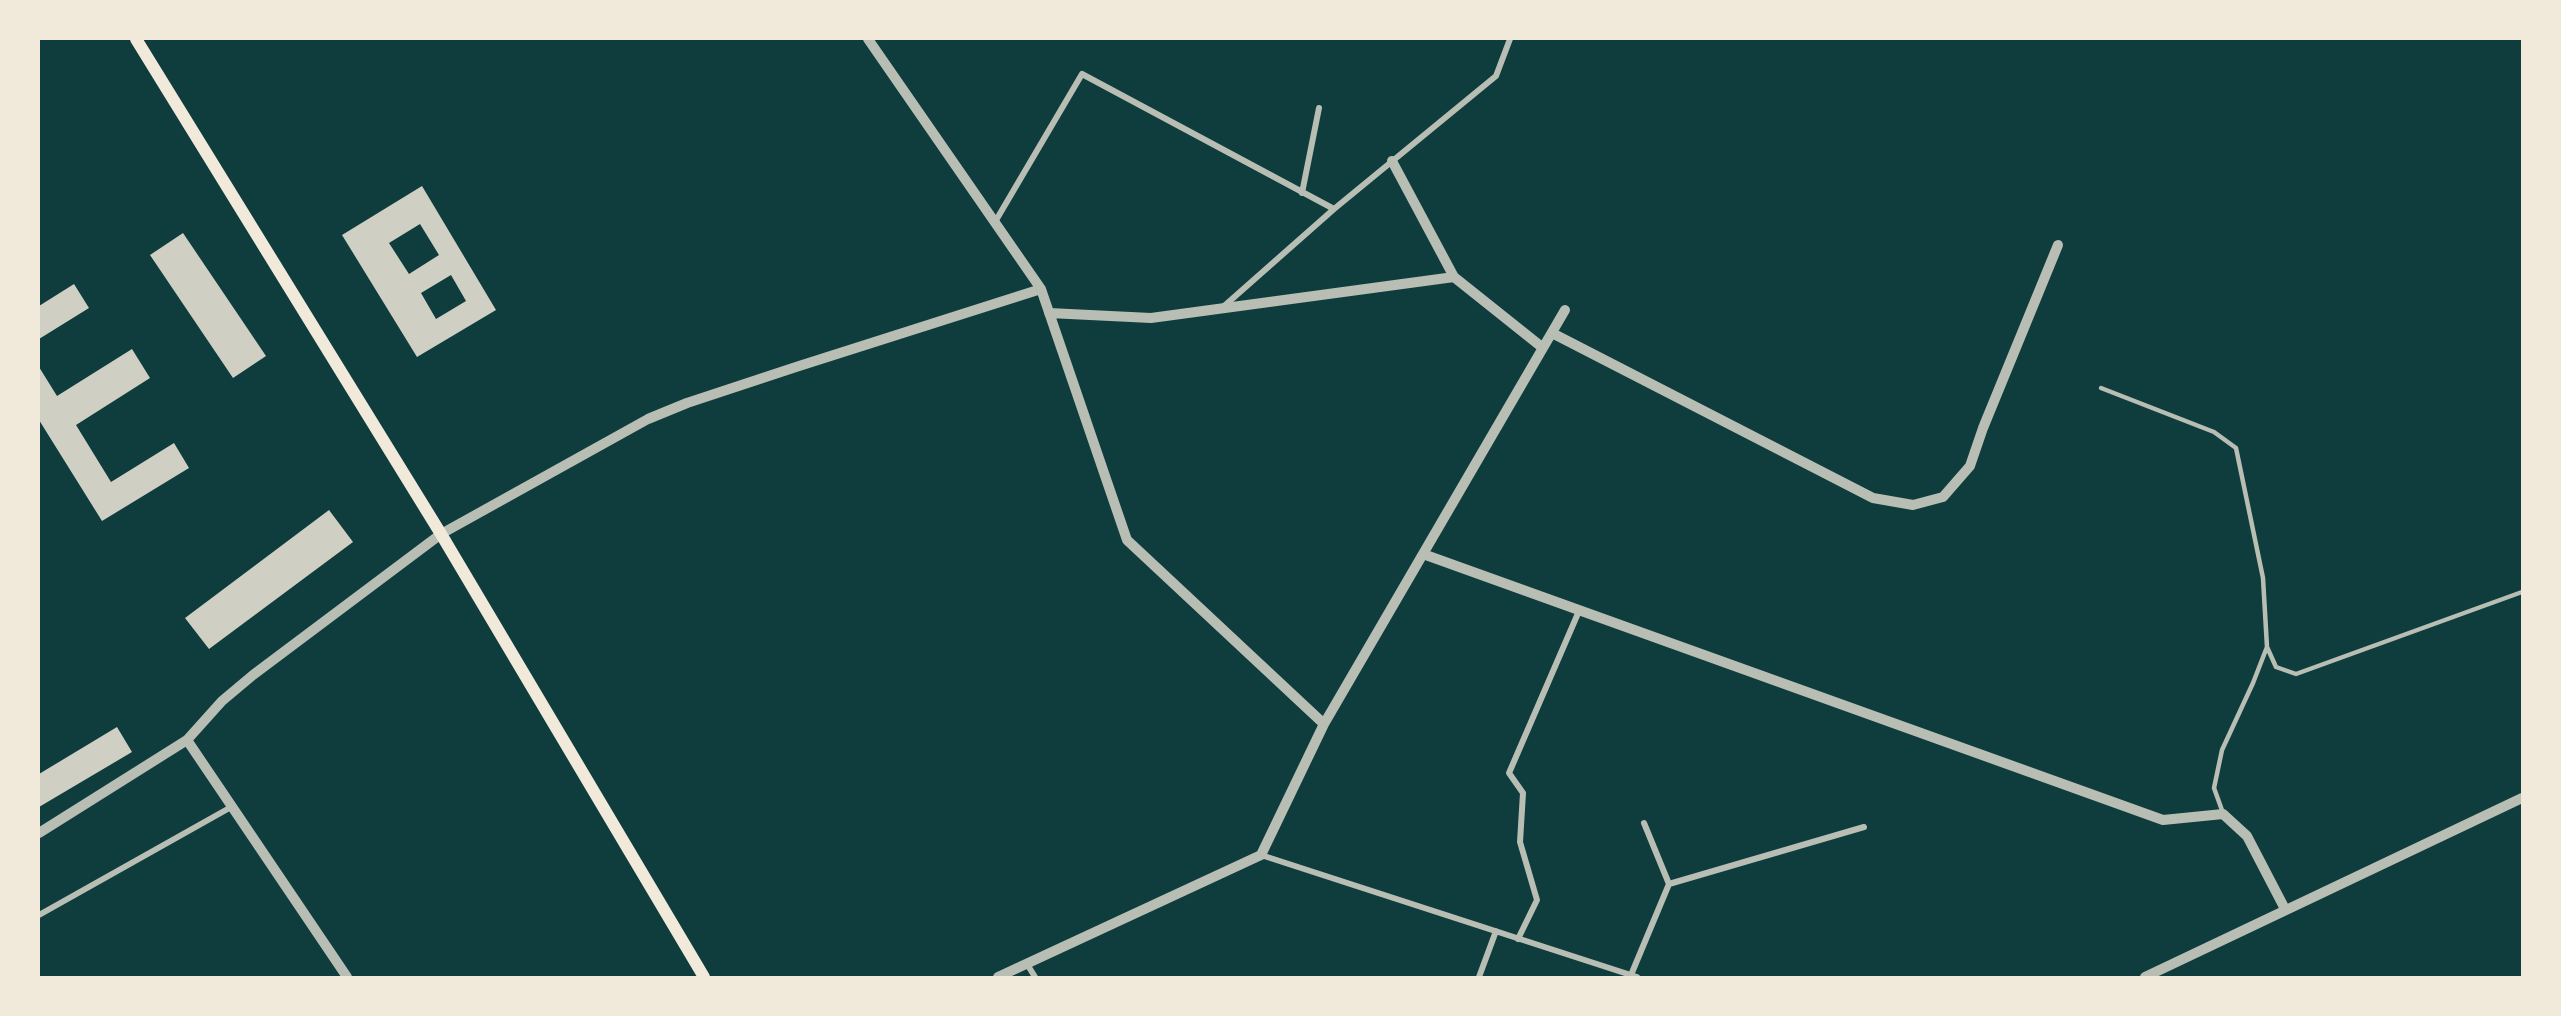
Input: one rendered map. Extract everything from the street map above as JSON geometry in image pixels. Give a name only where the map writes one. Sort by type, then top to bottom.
[{"type":"main road","points":[[136,39],[441,534],[704,977]]},
{"type":"street","points":[[868,39],[1041,289],[1127,540],[1324,724]]},
{"type":"street","points":[[1223,307],[1334,210],[1496,76],[1510,39]]},
{"type":"street","points":[[994,222],[1082,74],[1334,210]]},
{"type":"street","points":[[1302,193],[1319,108]]},
{"type":"street","points":[[1392,161],[1454,277],[1543,348]]},
{"type":"street","points":[[1552,333],[1873,498],[1913,505],[1943,497],[1970,466],[1983,428],[2058,245]]},
{"type":"street","points":[[1049,313],[1151,318],[1454,277]]},
{"type":"street","points":[[39,833],[187,740],[222,701],[253,675],[441,534],[648,419],[687,403],[1041,289]]},
{"type":"street","points":[[998,977],[1261,855],[1324,724],[1565,310]]},
{"type":"street","points":[[1423,554],[2163,820],[2223,814],[2247,836],[2285,909]]},
{"type":"street","points":[[1518,939],[1537,900],[1521,842],[1523,793],[1509,773],[1580,611]]},
{"type":"street","points":[[187,740],[347,977]]},
{"type":"street","points":[[2145,977],[2522,798]]},
{"type":"street","points":[[39,915],[233,806]]},
{"type":"street","points":[[1261,855],[1634,976],[1669,884],[1644,823]]},
{"type":"street","points":[[1669,884],[1864,827]]},
{"type":"street","points":[[1479,977],[1496,931]]},
{"type":"street","points":[[1027,963],[1035,977]]},
{"type":"lane","points":[[2101,388],[2214,432],[2236,448],[2263,578],[2267,647],[2276,667],[2296,674],[2522,592]]},
{"type":"lane","points":[[2223,814],[2214,788],[2222,750],[2267,647]]},
{"type":"building","points":[[422,186],[496,310],[417,357],[342,235]],"holes":[[[420,224],[439,255],[409,274],[389,243]],[[451,275],[466,301],[436,319],[421,293]]]},
{"type":"building","points":[[183,233],[266,356],[233,378],[150,255]]},
{"type":"building","points":[[74,284],[89,308],[39,339],[39,306]]},
{"type":"building","points":[[132,349],[150,378],[76,425],[111,482],[174,443],[189,468],[102,521],[39,420],[39,367],[57,396]]},
{"type":"building","points":[[329,510],[353,542],[209,649],[185,618]]},
{"type":"building","points":[[117,727],[132,752],[39,807],[39,774]]}]
